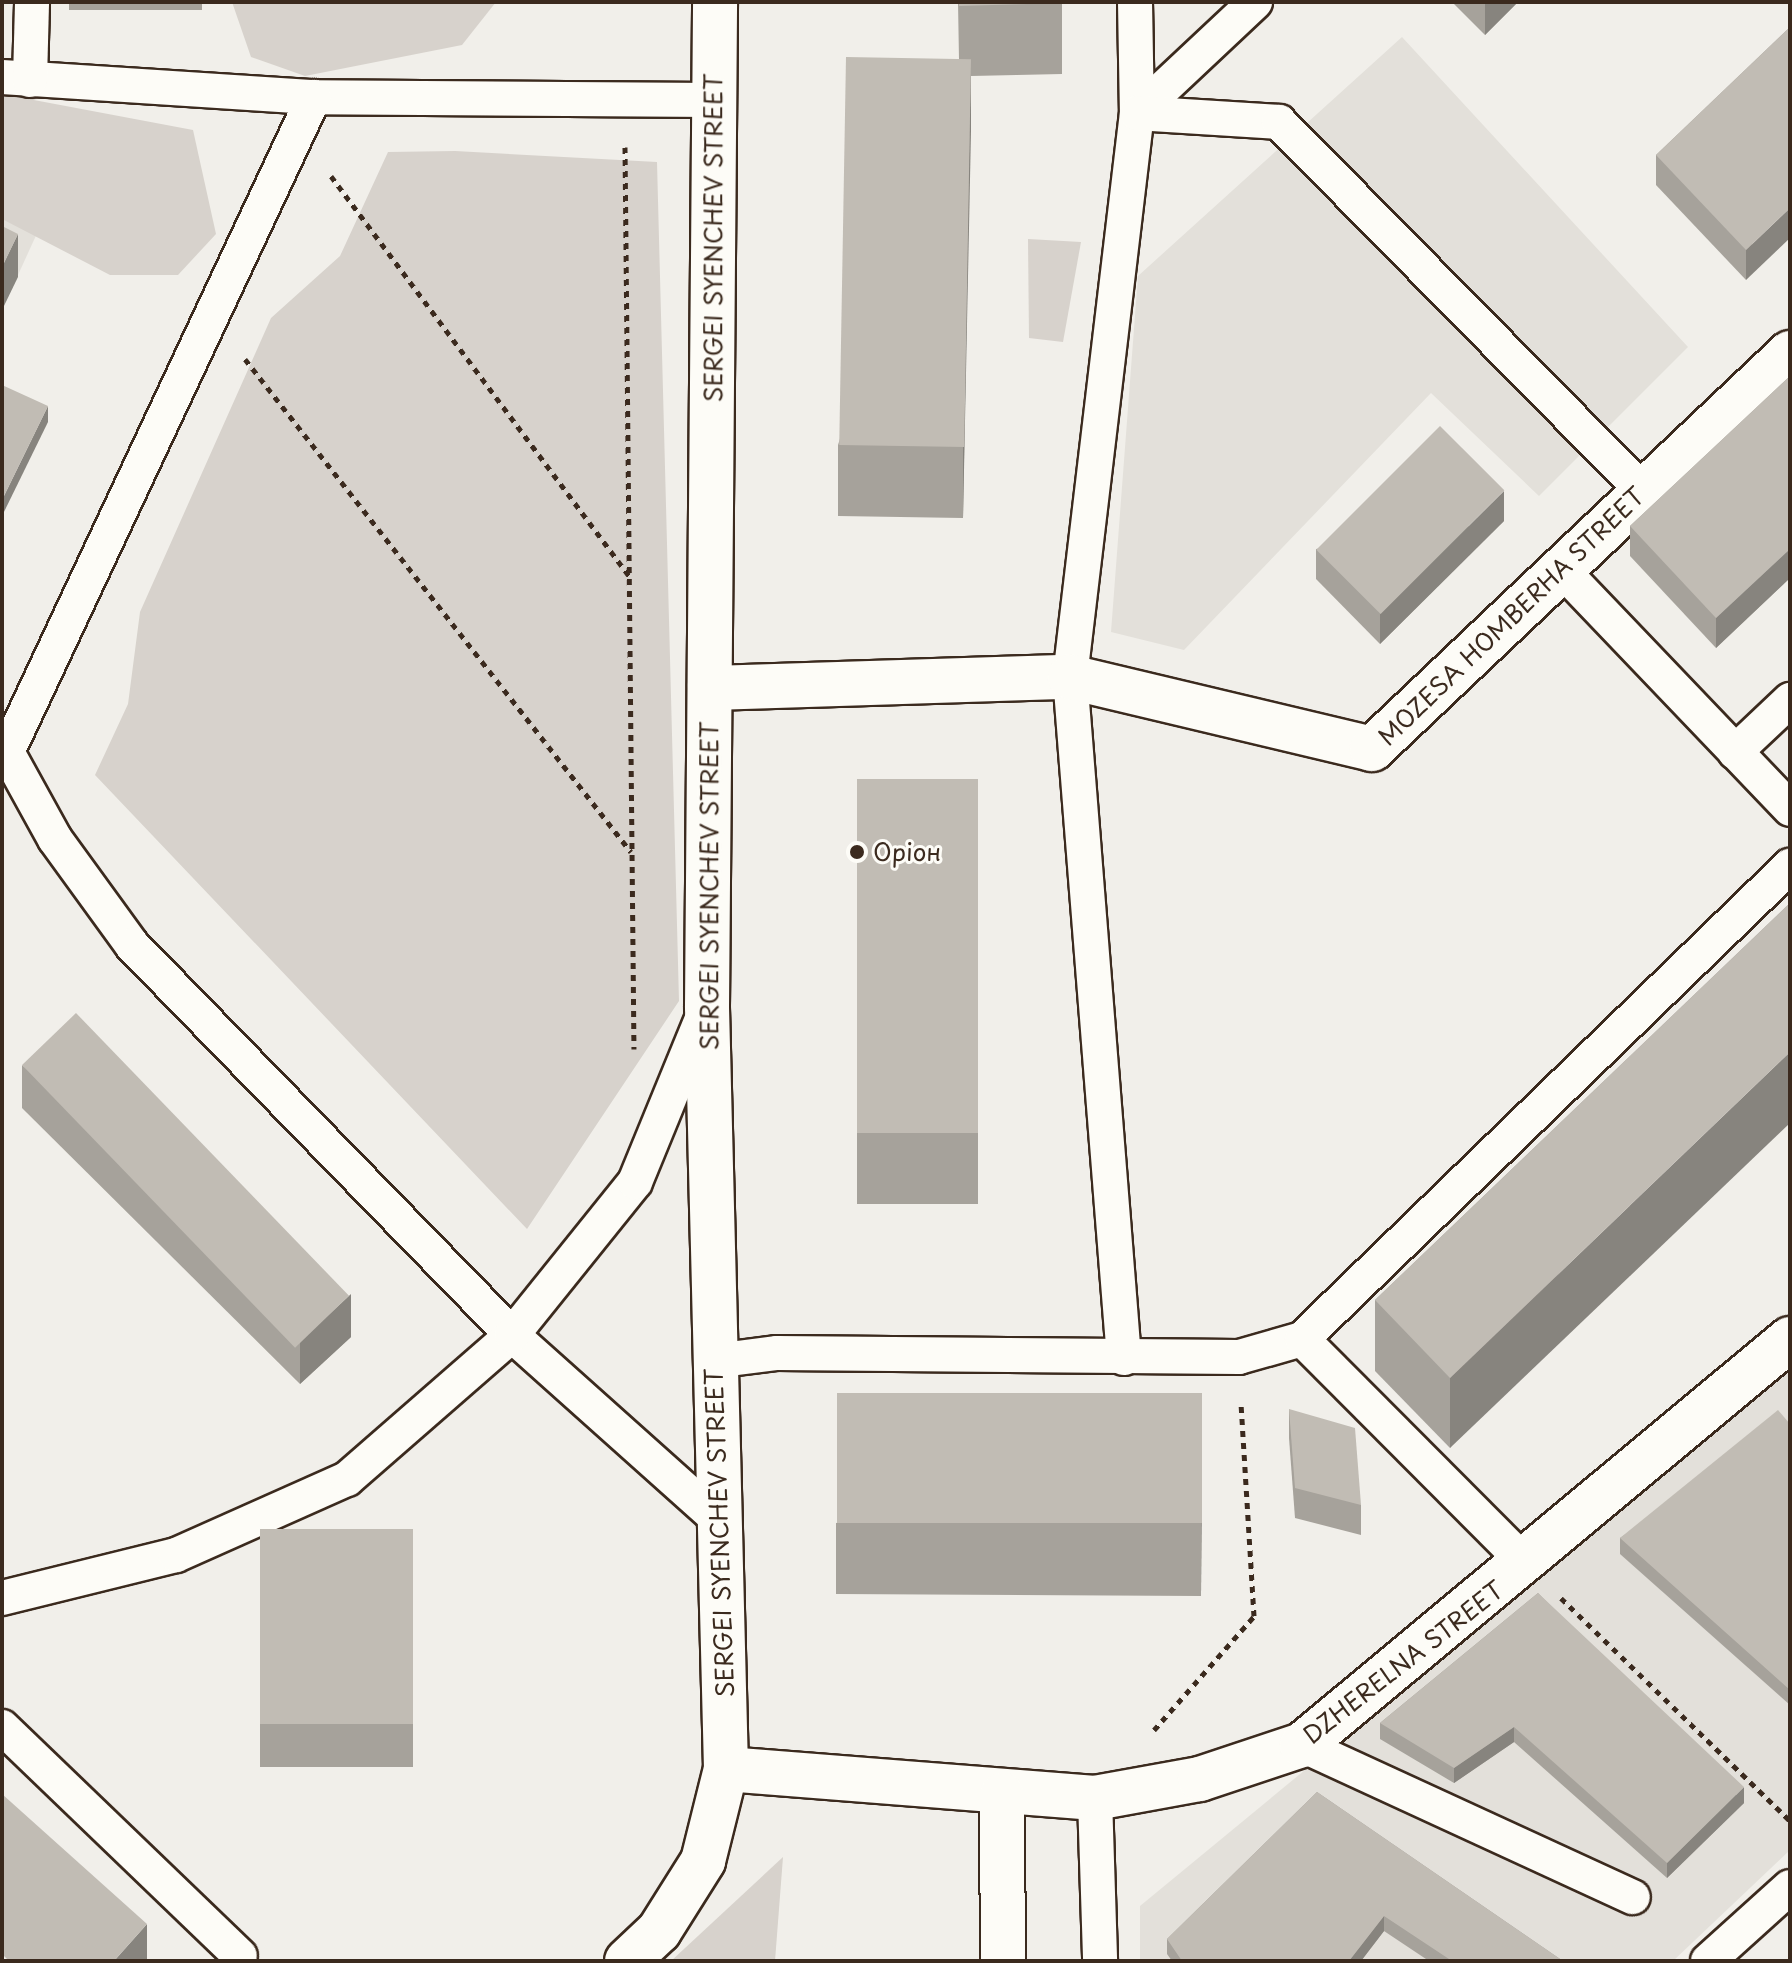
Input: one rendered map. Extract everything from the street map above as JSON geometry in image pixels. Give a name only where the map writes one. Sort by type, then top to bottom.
[{"type":"street","name":"SERGEI SYENCHEV STREET","points":[[715,2],[707,1006],[726,1769]]},
{"type":"street","name":"MOZESA HOMBERHA STREET","points":[[710,688],[1070,677],[1372,749],[1790,353]]},
{"type":"street","name":"DZHERELNA STREET","points":[[726,1769],[1002,1795],[1095,1798],[1200,1779],[1302,1745],[1526,1564],[1790,1339]]},
{"type":"street","points":[[627,1961],[659,1931],[703,1861],[726,1769]]},
{"type":"street","points":[[1002,1795],[1003,1961]]},
{"type":"lane","points":[[32,2],[16,78],[314,97],[624,103],[714,100]]},
{"type":"lane","points":[[1124,1358],[1070,677],[1137,113],[1135,2]]},
{"type":"lane","points":[[1137,113],[1255,2]]},
{"type":"lane","points":[[314,97],[4,751],[55,839],[132,945],[512,1335],[718,1519]]},
{"type":"lane","points":[[1137,113],[1279,122],[1643,491]]},
{"type":"lane","points":[[1561,569],[1790,809]]},
{"type":"lane","points":[[1735,752],[1790,700]]},
{"type":"lane","points":[[714,1361],[777,1353],[1239,1357],[1302,1339],[1790,866]]},
{"type":"lane","points":[[2,1598],[176,1555],[347,1479],[512,1335],[635,1182],[707,1006]]},
{"type":"lane","points":[[1302,1339],[1526,1564]]},
{"type":"lane","points":[[2,1727],[240,1956]]},
{"type":"lane","points":[[1302,1745],[1633,1897]]},
{"type":"lane","points":[[1095,1798],[1100,1961]]},
{"type":"lane","points":[[1708,1961],[1786,1898]]},
{"type":"path","points":[[624,103],[634,1057]]},
{"type":"path","points":[[298,132],[629,577]]},
{"type":"path","points":[[211,315],[631,853]]},
{"type":"path","points":[[1095,1798],[1254,1616],[1239,1357]]},
{"type":"path","points":[[1526,1564],[1790,1821]]},
{"type":"shaded area","points":[[232,2],[496,2],[462,45],[305,76],[251,57]]},
{"type":"shaded area","points":[[1402,37],[1688,347],[1539,496],[1431,393],[1184,650],[1111,632],[1138,276]]},
{"type":"shaded area","points":[[2,94],[193,130],[216,234],[178,275],[110,275],[2,219]]},
{"type":"shaded area","points":[[455,151],[657,162],[679,1001],[527,1229],[95,775],[128,704],[140,612],[271,318],[340,256],[388,152]]},
{"type":"shaded area","points":[[2,165],[44,218],[2,310]]},
{"type":"shaded area","points":[[1028,239],[1081,242],[1063,342],[1029,338]]},
{"type":"shaded area","points":[[1790,1370],[1790,1850],[1673,1961],[1140,1961],[1140,1906]]},
{"type":"shaded area","points":[[783,1857],[775,1961],[671,1961]]},
{"type":"building","points":[[959,2],[1062,2],[1062,3],[959,6]]},
{"type":"building","points":[[1790,27],[1790,208],[1746,250],[1656,155]]},
{"type":"building","points":[[846,57],[971,59],[964,447],[839,445]]},
{"type":"building","points":[[2,226],[18,234],[2,267]]},
{"type":"building","points":[[1790,376],[1790,549],[1716,618],[1630,526]]},
{"type":"building","points":[[2,385],[48,406],[2,500]]},
{"type":"building","points":[[1440,426],[1504,490],[1381,614],[1316,550]]},
{"type":"building","points":[[857,779],[978,779],[978,1133],[857,1133]]},
{"type":"building","points":[[1790,903],[1790,1052],[1450,1378],[1375,1300]]},
{"type":"building","points":[[76,1013],[349,1296],[295,1348],[22,1065]]},
{"type":"building","points":[[837,1393],[1202,1393],[1202,1523],[837,1523]]},
{"type":"building","points":[[1289,1409],[1355,1428],[1361,1505],[1295,1488]]},
{"type":"building","points":[[1778,1410],[1790,1424],[1790,1690],[1620,1538]]},
{"type":"building","points":[[260,1529],[413,1529],[413,1724],[260,1724]]},
{"type":"building","points":[[1538,1593],[1744,1787],[1667,1863],[1514,1727],[1454,1768],[1380,1723]]},
{"type":"building","points":[[1317,1792],[1563,1961],[1452,1961],[1384,1916],[1349,1961],[1182,1961],[1167,1939]]},
{"type":"building","points":[[2,1794],[147,1924],[114,1961],[9,1961],[2,1954]]},
{"type":"place","name":"Оріон","points":[[857,852]]}]
